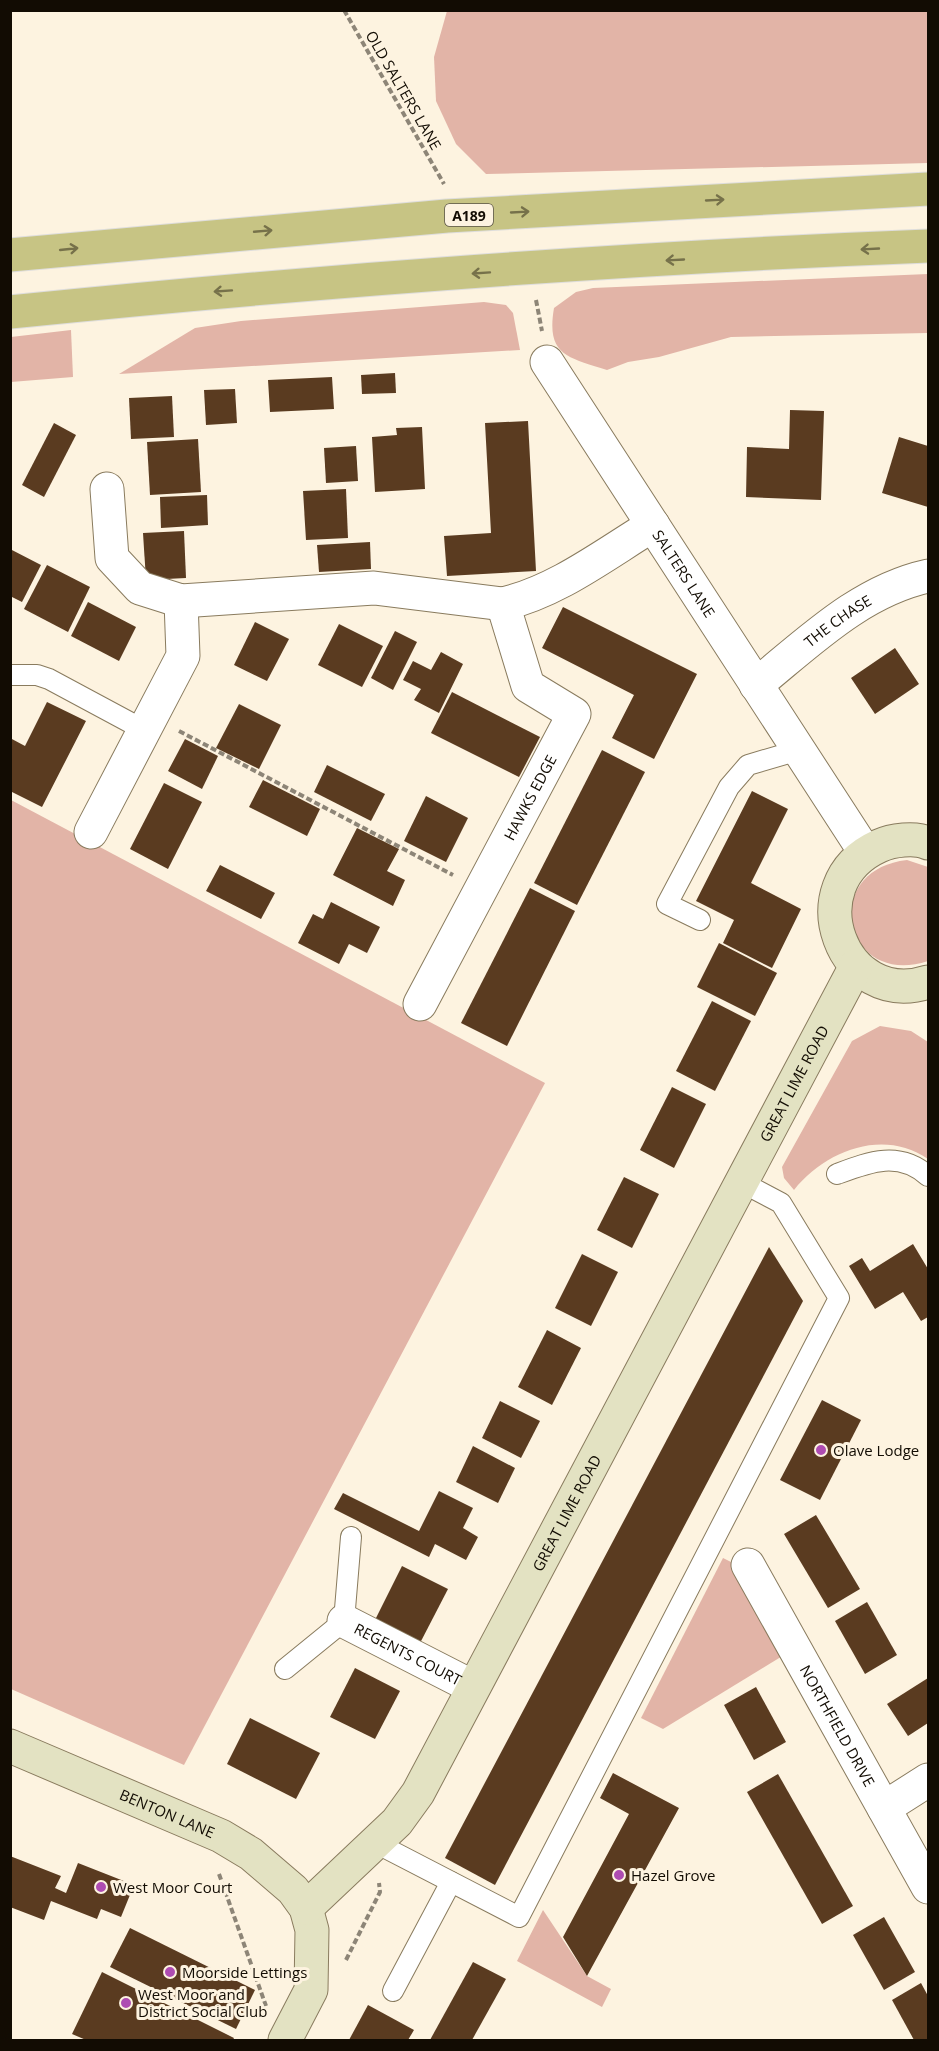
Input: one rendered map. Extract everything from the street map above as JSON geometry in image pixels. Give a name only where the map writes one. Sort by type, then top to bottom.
[{"type":"main road","name":"A189","points":[[10,255],[447,216],[928,189]]},
{"type":"main road","points":[[10,312],[201,293],[556,267],[928,246]]},
{"type":"main road","points":[[928,843],[922,840],[888,842],[865,852],[850,866],[838,888],[833,913],[841,945],[856,966],[867,975],[891,985],[917,986],[928,982]]},
{"type":"main road","name":"GREAT LIME ROAD","points":[[306,1908],[397,1822],[418,1792],[856,966]]},
{"type":"main road","name":"BENTON LANE","points":[[10,1746],[227,1839],[252,1854],[293,1890],[306,1908]]},
{"type":"main road","points":[[285,2040],[311,1990],[312,1930],[306,1908]]},
{"type":"street","name":"SALTERS LANE","points":[[547,362],[865,852]]},
{"type":"street","points":[[107,489],[112,558],[140,588],[181,601],[374,588],[503,604],[525,599],[561,582],[653,525]]},
{"type":"street","name":"THE CHASE","points":[[756,685],[856,604],[912,579],[928,576]]},
{"type":"street","points":[[92,832],[183,656],[181,601]]},
{"type":"street","name":"HAWKS EDGE","points":[[420,1004],[574,714],[528,686],[503,604]]},
{"type":"street","name":"NORTHFIELD DRIVE","points":[[748,1565],[928,1887]]},
{"type":"street","name":"REGENTS COURT","points":[[344,1621],[473,1688]]},
{"type":"street","points":[[884,1808],[928,1780]]},
{"type":"lane","points":[[10,675],[36,675],[49,679],[148,723]]},
{"type":"lane","points":[[700,920],[667,904],[729,787],[748,765],[799,750]]},
{"type":"lane","points":[[837,1174],[876,1159],[917,1166],[928,1176]]},
{"type":"lane","points":[[376,1843],[519,1917],[839,1298],[781,1203],[741,1182]]},
{"type":"lane","name":"REGENTS COURT","points":[[285,1669],[344,1621],[351,1537]]},
{"type":"lane","points":[[393,1991],[451,1882]]},
{"type":"path","name":"OLD SALTERS LANE","points":[[344,10],[444,181]]},
{"type":"path","points":[[535,295],[547,362]]},
{"type":"path","points":[[148,723],[481,890]]},
{"type":"path","points":[[311,1990],[334,1984],[380,1892],[376,1843]]},
{"type":"path","points":[[215,1863],[266,2007]]},
{"type":"shaded area","points":[[447,11],[928,11],[928,163],[486,174],[456,144],[436,101],[434,57]]},
{"type":"shaded area","points":[[928,274],[928,333],[731,337],[659,357],[628,362],[607,370],[563,352],[553,336],[554,308],[576,292],[593,288]]},
{"type":"shaded area","points":[[484,302],[506,305],[513,313],[520,350],[119,374],[195,328],[241,321]]},
{"type":"shaded area","points":[[71,330],[73,377],[11,382],[11,337]]},
{"type":"shaded area","points":[[11,800],[545,1083],[184,1765],[11,1689]]},
{"type":"shaded area","points":[[907,860],[928,867],[928,961],[899,965],[876,958],[861,944],[852,925],[852,904],[861,884],[879,868]]},
{"type":"shaded area","points":[[880,1026],[911,1031],[928,1042],[928,1159],[911,1150],[892,1145],[856,1148],[822,1164],[794,1190],[784,1178],[782,1167],[852,1041]]},
{"type":"shaded area","points":[[723,1558],[735,1564],[784,1655],[663,1729],[641,1718]]},
{"type":"shaded area","points":[[543,1910],[587,1976],[611,1989],[602,2007],[517,1961]]},
{"type":"building","points":[[395,373],[396,393],[362,394],[361,375]]},
{"type":"building","points":[[332,377],[334,409],[270,412],[268,380]]},
{"type":"building","points":[[235,389],[237,423],[206,425],[204,390]]},
{"type":"building","points":[[172,396],[174,437],[131,439],[129,398]]},
{"type":"building","points":[[790,410],[824,411],[821,500],[746,497],[747,447],[789,449]]},
{"type":"building","points":[[528,421],[536,571],[447,576],[444,536],[491,533],[485,423]]},
{"type":"building","points":[[54,423],[76,435],[44,497],[22,485]]},
{"type":"building","points":[[422,427],[425,489],[375,492],[372,437],[397,435],[396,428]]},
{"type":"building","points":[[899,437],[928,446],[928,507],[882,493]]},
{"type":"building","points":[[198,439],[201,492],[150,495],[147,442]]},
{"type":"building","points":[[356,446],[358,481],[326,483],[324,448]]},
{"type":"building","points":[[346,489],[348,538],[306,540],[303,491]]},
{"type":"building","points":[[207,495],[208,525],[161,528],[160,497]]},
{"type":"building","points":[[184,531],[186,578],[146,580],[143,533]]},
{"type":"building","points":[[370,542],[371,569],[319,572],[317,545]]},
{"type":"building","points":[[10,549],[41,565],[22,602],[10,596]]},
{"type":"building","points":[[47,565],[90,587],[68,632],[24,609]]},
{"type":"building","points":[[88,602],[136,627],[119,661],[71,636]]},
{"type":"building","points":[[563,607],[697,674],[654,759],[612,738],[634,695],[542,648]]},
{"type":"building","points":[[255,622],[289,639],[267,681],[234,665]]},
{"type":"building","points":[[339,624],[383,646],[362,687],[318,665]]},
{"type":"building","points":[[395,631],[417,642],[393,690],[371,678]]},
{"type":"building","points":[[895,648],[919,684],[875,714],[851,678]]},
{"type":"building","points":[[441,652],[463,664],[439,713],[414,700],[421,689],[403,680],[413,661],[431,670]]},
{"type":"building","points":[[452,692],[540,737],[519,777],[431,733]]},
{"type":"building","points":[[47,702],[86,721],[42,807],[10,791],[10,738],[25,746]]},
{"type":"building","points":[[239,704],[281,725],[259,769],[216,748]]},
{"type":"building","points":[[185,739],[218,756],[202,789],[168,771]]},
{"type":"building","points":[[602,750],[645,772],[577,905],[534,883]]},
{"type":"building","points":[[327,765],[385,794],[371,821],[314,792]]},
{"type":"building","points":[[263,780],[320,809],[307,836],[249,807]]},
{"type":"building","points":[[164,783],[202,802],[168,869],[130,849]]},
{"type":"building","points":[[752,791],[788,809],[751,883],[801,909],[772,968],[723,943],[734,920],[696,901]]},
{"type":"building","points":[[426,796],[468,818],[446,862],[404,841]]},
{"type":"building","points":[[357,828],[399,849],[387,871],[405,880],[393,906],[333,875]]},
{"type":"building","points":[[220,865],[275,893],[261,919],[206,891]]},
{"type":"building","points":[[530,888],[575,911],[507,1046],[461,1023]]},
{"type":"building","points":[[331,902],[380,927],[367,953],[349,944],[339,964],[298,943],[313,914],[323,919]]},
{"type":"building","points":[[719,943],[777,973],[755,1016],[697,987]]},
{"type":"building","points":[[712,1001],[751,1021],[715,1091],[676,1071]]},
{"type":"building","points":[[672,1087],[706,1104],[674,1168],[640,1150]]},
{"type":"building","points":[[624,1177],[659,1194],[632,1248],[597,1230]]},
{"type":"building","points":[[913,1244],[928,1269],[928,1317],[921,1321],[903,1292],[875,1309],[849,1266],[862,1258],[870,1271]]},
{"type":"building","points":[[769,1247],[803,1301],[495,1885],[445,1858]]},
{"type":"building","points":[[582,1254],[618,1272],[591,1326],[555,1308]]},
{"type":"building","points":[[547,1330],[581,1348],[552,1405],[518,1387]]},
{"type":"building","name":"Olave Lodge","points":[[822,1400],[861,1420],[820,1500],[780,1480]]},
{"type":"building","points":[[500,1401],[540,1421],[521,1458],[482,1438]]},
{"type":"building","points":[[473,1446],[515,1468],[498,1503],[456,1482]]},
{"type":"building","points":[[439,1491],[473,1508],[463,1528],[478,1537],[466,1560],[435,1544],[429,1557],[334,1509],[343,1493],[419,1531]]},
{"type":"building","points":[[816,1515],[860,1589],[828,1608],[784,1534]]},
{"type":"building","points":[[402,1566],[448,1589],[419,1645],[374,1622]]},
{"type":"building","points":[[867,1602],[897,1655],[865,1674],[835,1621]]},
{"type":"building","points":[[355,1668],[400,1691],[375,1739],[330,1717]]},
{"type":"building","points":[[928,1678],[928,1723],[908,1736],[887,1704]]},
{"type":"building","points":[[756,1687],[786,1742],[754,1760],[724,1705]]},
{"type":"building","points":[[250,1718],[320,1753],[296,1799],[227,1764]]},
{"type":"building","name":"Hazel Grove","points":[[613,1773],[679,1808],[587,1976],[563,1937],[629,1814],[600,1798]]},
{"type":"building","points":[[778,1774],[853,1906],[822,1924],[747,1792]]},
{"type":"building","name":"West Moor Court","points":[[10,1856],[61,1876],[55,1888],[66,1893],[78,1863],[134,1885],[121,1917],[101,1909],[97,1919],[51,1901],[44,1920],[10,1907]]},
{"type":"building","points":[[884,1917],[915,1972],[884,1990],[853,1935]]},
{"type":"building","points":[[130,1928],[255,1990],[236,2029],[110,1967]]},
{"type":"building","points":[[473,1962],[506,1979],[472,2040],[430,2040]]},
{"type":"building","name":"West Moor and District Social Club","points":[[102,1972],[234,2038],[233,2040],[86,2040],[72,2034]]},
{"type":"building","points":[[921,1983],[928,1996],[928,2040],[914,2040],[892,2000]]},
{"type":"building","points":[[368,2005],[414,2030],[408,2040],[349,2040]]},
{"type":"place","name":"Olave Lodge","points":[[821,1450]]},
{"type":"place","name":"Hazel Grove","points":[[619,1875]]},
{"type":"place","name":"West Moor Court","points":[[101,1887]]},
{"type":"place","name":"Moorside Lettings","points":[[170,1972]]},
{"type":"place","name":"West Moor and District Social Club","points":[[126,2003]]}]
